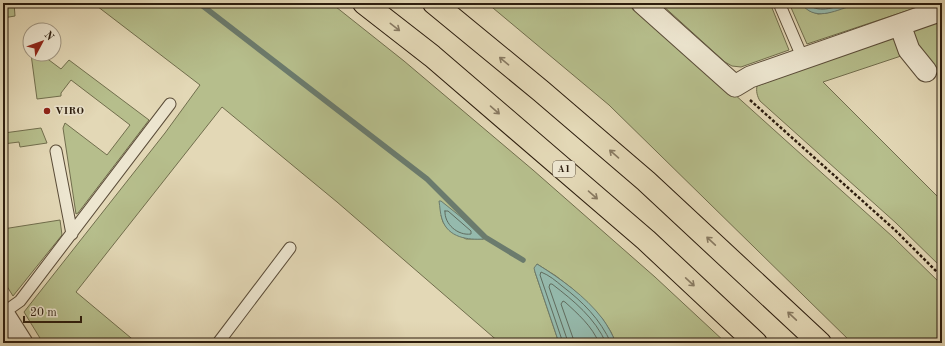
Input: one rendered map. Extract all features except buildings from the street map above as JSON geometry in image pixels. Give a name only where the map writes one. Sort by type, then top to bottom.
[{"type":"highway","name":"A1","points":[[364,3],[432,56],[646,240],[756,343]]},
{"type":"highway","points":[[434,3],[535,86],[646,181],[820,343]]},
{"type":"street","points":[[642,3],[735,86],[750,77],[942,10]]},
{"type":"street","points":[[900,25],[909,50],[926,71]]},
{"type":"street","points":[[3,313],[22,343]]},
{"type":"lane","points":[[779,3],[803,59]]},
{"type":"lane","points":[[3,313],[20,301],[170,104]]},
{"type":"lane","points":[[56,151],[72,234]]},
{"type":"lane","points":[[218,343],[290,248]]},
{"type":"path","points":[[735,86],[895,230],[942,277]]},
{"type":"green space","points":[[3,3],[14,3],[15,16],[3,18]]},
{"type":"green space","points":[[93,3],[331,3],[404,61],[533,170],[655,277],[726,343],[616,343],[602,318],[574,290],[537,264],[535,272],[559,343],[500,343],[337,202],[222,107],[76,292],[137,343],[43,343],[24,312],[165,133],[200,85]],"holes":[[[441,215],[483,239],[466,239],[447,228]]]},
{"type":"green space","points":[[487,3],[633,3],[893,237],[942,285],[942,343],[852,343],[609,105]]},
{"type":"green space","points":[[660,3],[770,3],[789,50],[741,67],[732,66],[725,62]]},
{"type":"green space","points":[[789,3],[801,3],[810,11],[818,14],[864,3],[930,3],[807,44]]},
{"type":"green space","points":[[942,18],[942,78],[927,63],[901,56],[823,82],[942,201],[942,268],[896,223],[760,101],[757,95],[757,86]]},
{"type":"green space","points":[[69,60],[149,120],[76,214],[63,128],[65,123],[107,155],[130,125],[71,80],[61,93],[61,96],[37,99],[32,62],[52,62],[61,69]]},
{"type":"green space","points":[[41,128],[47,143],[20,147],[19,142],[3,144],[3,129],[4,133]]},
{"type":"green space","points":[[60,220],[62,235],[13,296],[3,280],[3,229]]},
{"type":"water","points":[[801,3],[864,3],[824,14],[818,14],[806,9]]},
{"type":"water","points":[[439,201],[461,217],[484,239],[465,238],[454,234],[449,230],[442,219]]},
{"type":"water","points":[[537,264],[564,282],[588,302],[604,321],[616,343],[559,343],[535,272],[534,268]]},
{"type":"waterway","points":[[199,3],[427,179],[485,237],[523,260]]},
{"type":"place","name":"VIRO","points":[[47,111]]}]
